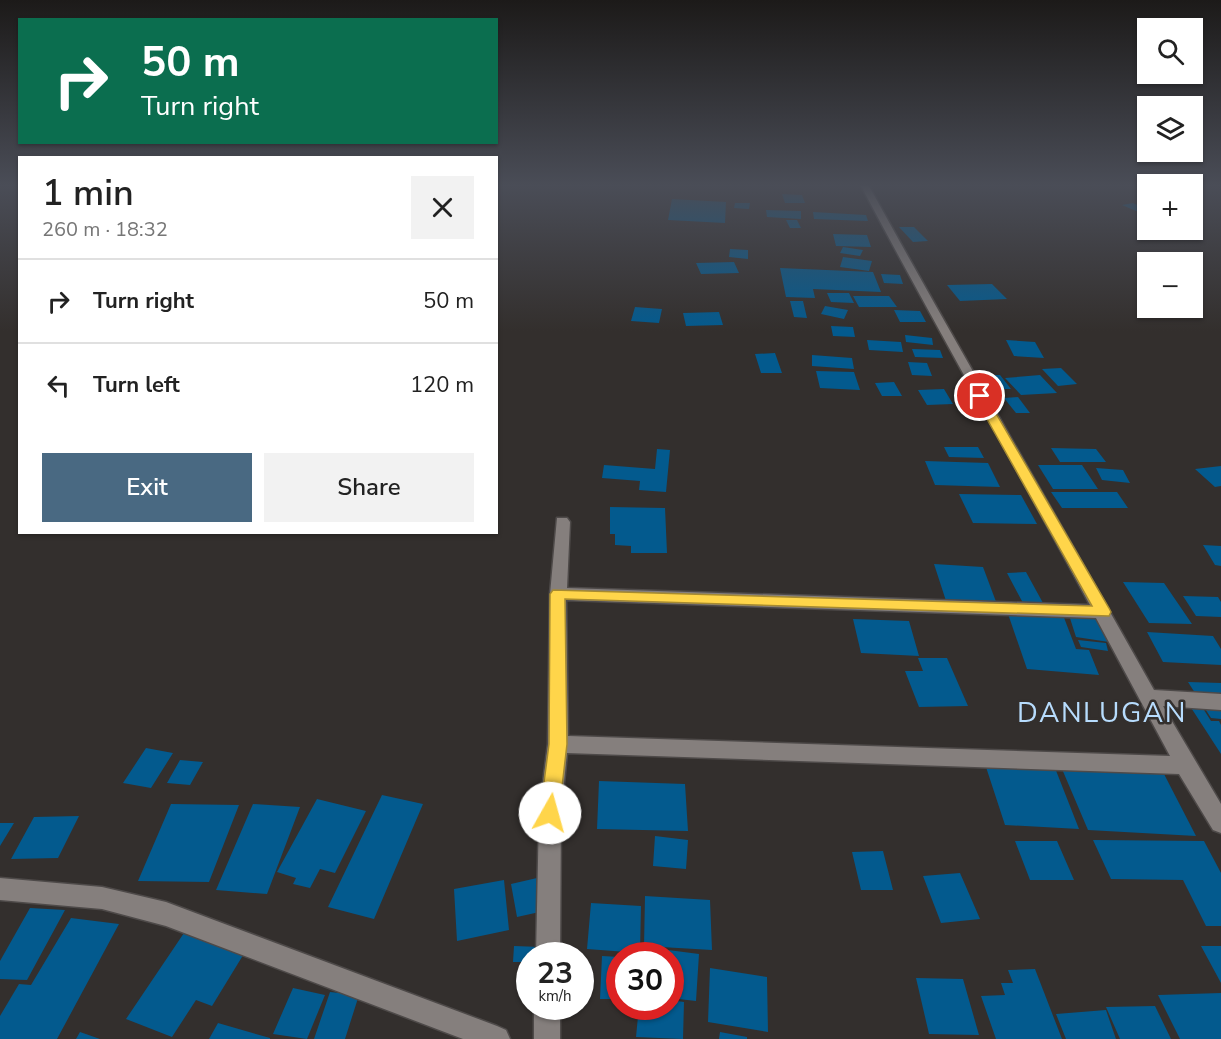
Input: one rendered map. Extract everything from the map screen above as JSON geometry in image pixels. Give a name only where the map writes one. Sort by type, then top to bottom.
[{"type":"street","points":[[891,234],[957,356],[1103,612],[1185,765],[1221,823]]},
{"type":"street","points":[[548,942],[550,813],[558,744],[558,594],[561,522]]},
{"type":"street","points":[[558,594],[1103,612]]},
{"type":"street","points":[[1149,697],[1221,702]]},
{"type":"street","points":[[558,744],[1185,765]]},
{"type":"street","points":[[0,888],[102,898],[166,914],[497,1039]]},
{"type":"street","points":[[547,1020],[547,1039]]},
{"type":"building","points":[[833,234],[850,234],[867,235],[871,247],[836,246]]},
{"type":"building","points":[[906,234],[921,234],[928,241],[913,242]]},
{"type":"building","points":[[843,247],[863,250],[860,256],[840,253]]},
{"type":"building","points":[[730,249],[748,250],[748,259],[729,257]]},
{"type":"building","points":[[843,257],[872,261],[869,271],[840,267]]},
{"type":"building","points":[[734,262],[739,273],[701,274],[696,263]]},
{"type":"building","points":[[780,268],[873,272],[881,292],[813,289],[815,298],[786,297]]},
{"type":"building","points":[[881,274],[900,275],[903,284],[884,283]]},
{"type":"building","points":[[992,284],[1007,299],[960,301],[947,285]]},
{"type":"building","points":[[827,293],[849,293],[854,303],[831,302]]},
{"type":"building","points":[[853,296],[889,296],[897,307],[859,307]]},
{"type":"building","points":[[790,301],[803,301],[807,318],[794,317]]},
{"type":"building","points":[[825,306],[848,310],[844,319],[821,314]]},
{"type":"building","points":[[635,307],[662,309],[659,323],[631,321]]},
{"type":"building","points":[[894,310],[920,311],[926,322],[900,322]]},
{"type":"building","points":[[719,312],[723,325],[686,326],[683,313]]},
{"type":"building","points":[[831,326],[853,327],[855,337],[833,336]]},
{"type":"building","points":[[905,335],[932,338],[933,345],[906,342]]},
{"type":"building","points":[[867,340],[901,342],[903,352],[869,350]]},
{"type":"building","points":[[1006,340],[1035,342],[1044,358],[1014,356]]},
{"type":"building","points":[[912,349],[940,350],[943,358],[915,357]]},
{"type":"building","points":[[775,353],[782,373],[761,373],[755,354]]},
{"type":"building","points":[[812,355],[852,358],[854,369],[812,366]]},
{"type":"building","points":[[908,362],[927,363],[932,376],[912,375]]},
{"type":"building","points":[[1061,368],[1077,384],[1058,386],[1042,369]]},
{"type":"building","points":[[816,371],[854,372],[860,390],[820,388]]},
{"type":"building","points":[[987,375],[1000,375],[1011,389],[998,389]]},
{"type":"building","points":[[1040,375],[1057,393],[1021,395],[1005,378]]},
{"type":"building","points":[[894,382],[902,396],[882,396],[875,383]]},
{"type":"building","points":[[944,389],[953,404],[927,405],[918,390]]},
{"type":"building","points":[[1018,397],[1030,413],[1016,413],[1004,398]]},
{"type":"building","points":[[944,447],[978,447],[984,458],[949,457]]},
{"type":"building","points":[[1051,448],[1096,449],[1106,462],[1060,462]]},
{"type":"building","points":[[657,449],[670,450],[666,492],[639,490],[640,481],[602,478],[604,465],[655,469]]},
{"type":"building","points":[[925,461],[988,463],[1000,487],[935,485]]},
{"type":"building","points":[[1038,465],[1082,465],[1098,489],[1053,489]]},
{"type":"building","points":[[1221,466],[1221,486],[1215,487],[1195,469]]},
{"type":"building","points":[[1096,468],[1123,470],[1130,483],[1102,480]]},
{"type":"building","points":[[1051,492],[1117,492],[1128,508],[1062,508]]},
{"type":"building","points":[[959,494],[1021,495],[1037,524],[973,523]]},
{"type":"building","points":[[610,507],[665,508],[667,553],[631,553],[631,546],[615,545],[615,534],[610,534]]},
{"type":"building","points":[[1203,545],[1221,546],[1221,566],[1215,565]]},
{"type":"building","points":[[934,564],[983,567],[998,607],[947,604]]},
{"type":"building","points":[[1026,572],[1043,603],[1023,603],[1007,573]]},
{"type":"building","points":[[1123,582],[1164,583],[1192,624],[1149,623]]},
{"type":"building","points":[[1183,596],[1218,597],[1221,602],[1221,617],[1196,616]]},
{"type":"building","points":[[1007,611],[1063,615],[1076,649],[1089,650],[1099,675],[1027,669]]},
{"type":"building","points":[[1068,612],[1100,617],[1109,642],[1076,637]]},
{"type":"building","points":[[853,619],[909,621],[919,656],[861,653]]},
{"type":"building","points":[[1147,632],[1213,636],[1221,649],[1221,665],[1163,662]]},
{"type":"building","points":[[1078,640],[1106,643],[1108,651],[1081,647]]},
{"type":"building","points":[[918,658],[947,658],[968,706],[919,707],[905,671],[923,671]]},
{"type":"building","points":[[1188,682],[1221,683],[1221,719],[1211,718]]},
{"type":"building","points":[[1199,702],[1211,721],[1219,721],[1221,725],[1221,754],[1188,703]]},
{"type":"building","points":[[146,748],[173,753],[151,788],[123,783]]},
{"type":"building","points":[[180,760],[203,762],[190,785],[167,783]]},
{"type":"building","points":[[985,764],[1055,768],[1079,829],[1005,825]]},
{"type":"building","points":[[1062,769],[1164,774],[1196,836],[1088,830]]},
{"type":"building","points":[[599,781],[685,784],[688,831],[597,829]]},
{"type":"building","points":[[382,795],[423,804],[374,919],[328,907]]},
{"type":"building","points":[[317,799],[366,811],[335,873],[320,869],[310,888],[293,884],[296,878],[277,872]]},
{"type":"building","points":[[171,804],[239,805],[209,882],[138,881]]},
{"type":"building","points":[[253,804],[300,807],[267,894],[216,890]]},
{"type":"building","points":[[79,816],[58,858],[11,859],[34,817]]},
{"type":"building","points":[[0,823],[14,823],[0,846]]},
{"type":"building","points":[[655,836],[688,840],[686,869],[653,866]]},
{"type":"building","points":[[1093,840],[1204,841],[1221,873],[1221,926],[1206,926],[1183,880],[1111,879]]},
{"type":"building","points":[[1015,841],[1057,841],[1074,880],[1030,880]]},
{"type":"building","points":[[883,851],[893,890],[861,890],[852,852]]},
{"type":"building","points":[[960,873],[980,919],[941,923],[923,876]]},
{"type":"building","points":[[537,878],[544,911],[517,917],[511,884]]},
{"type":"building","points":[[504,880],[509,930],[457,941],[454,889]]},
{"type":"building","points":[[645,896],[710,900],[712,950],[684,948],[684,942],[644,942]]},
{"type":"building","points":[[591,903],[641,906],[640,942],[606,942],[606,950],[594,950],[594,942],[588,942]]},
{"type":"building","points":[[30,908],[65,910],[27,980],[0,979],[0,961]]},
{"type":"building","points":[[71,918],[119,924],[57,1039],[0,1039],[0,1016],[19,984],[31,985]]},
{"type":"building","points":[[186,930],[245,952],[212,1006],[196,1000],[172,1037],[126,1019]]},
{"type":"building","points":[[514,946],[516,946],[516,962],[513,962]]},
{"type":"building","points":[[1201,946],[1221,946],[1221,983]]},
{"type":"building","points":[[684,952],[699,954],[696,1001],[684,1000]]},
{"type":"building","points":[[602,956],[606,956],[606,999],[600,999]]},
{"type":"building","points":[[710,968],[767,977],[768,1032],[708,1022]]},
{"type":"building","points":[[1035,969],[1062,1039],[996,1039],[981,996],[1005,995],[1001,983],[1013,983],[1008,970]]},
{"type":"building","points":[[916,978],[963,979],[979,1035],[929,1034]]},
{"type":"building","points":[[293,988],[325,995],[307,1039],[273,1034]]},
{"type":"building","points":[[330,992],[359,995],[345,1039],[314,1039]]},
{"type":"building","points":[[1221,993],[1221,1039],[1180,1039],[1158,995]]},
{"type":"building","points":[[1155,1006],[1171,1039],[1120,1039],[1106,1007]]},
{"type":"building","points":[[1106,1010],[1116,1039],[1066,1039],[1056,1014]]},
{"type":"building","points":[[638,1020],[684,1020],[683,1039],[636,1037]]},
{"type":"building","points":[[218,1023],[270,1038],[270,1039],[209,1039]]},
{"type":"building","points":[[80,1032],[100,1039],[76,1039]]},
{"type":"building","points":[[720,1032],[747,1037],[747,1039],[719,1039]]},
{"type":"district","name":"DANLUGAN","points":[[1102,712]]},
{"type":"route","points":[[550,813],[558,744],[558,594],[1103,612],[980,396]]}]
